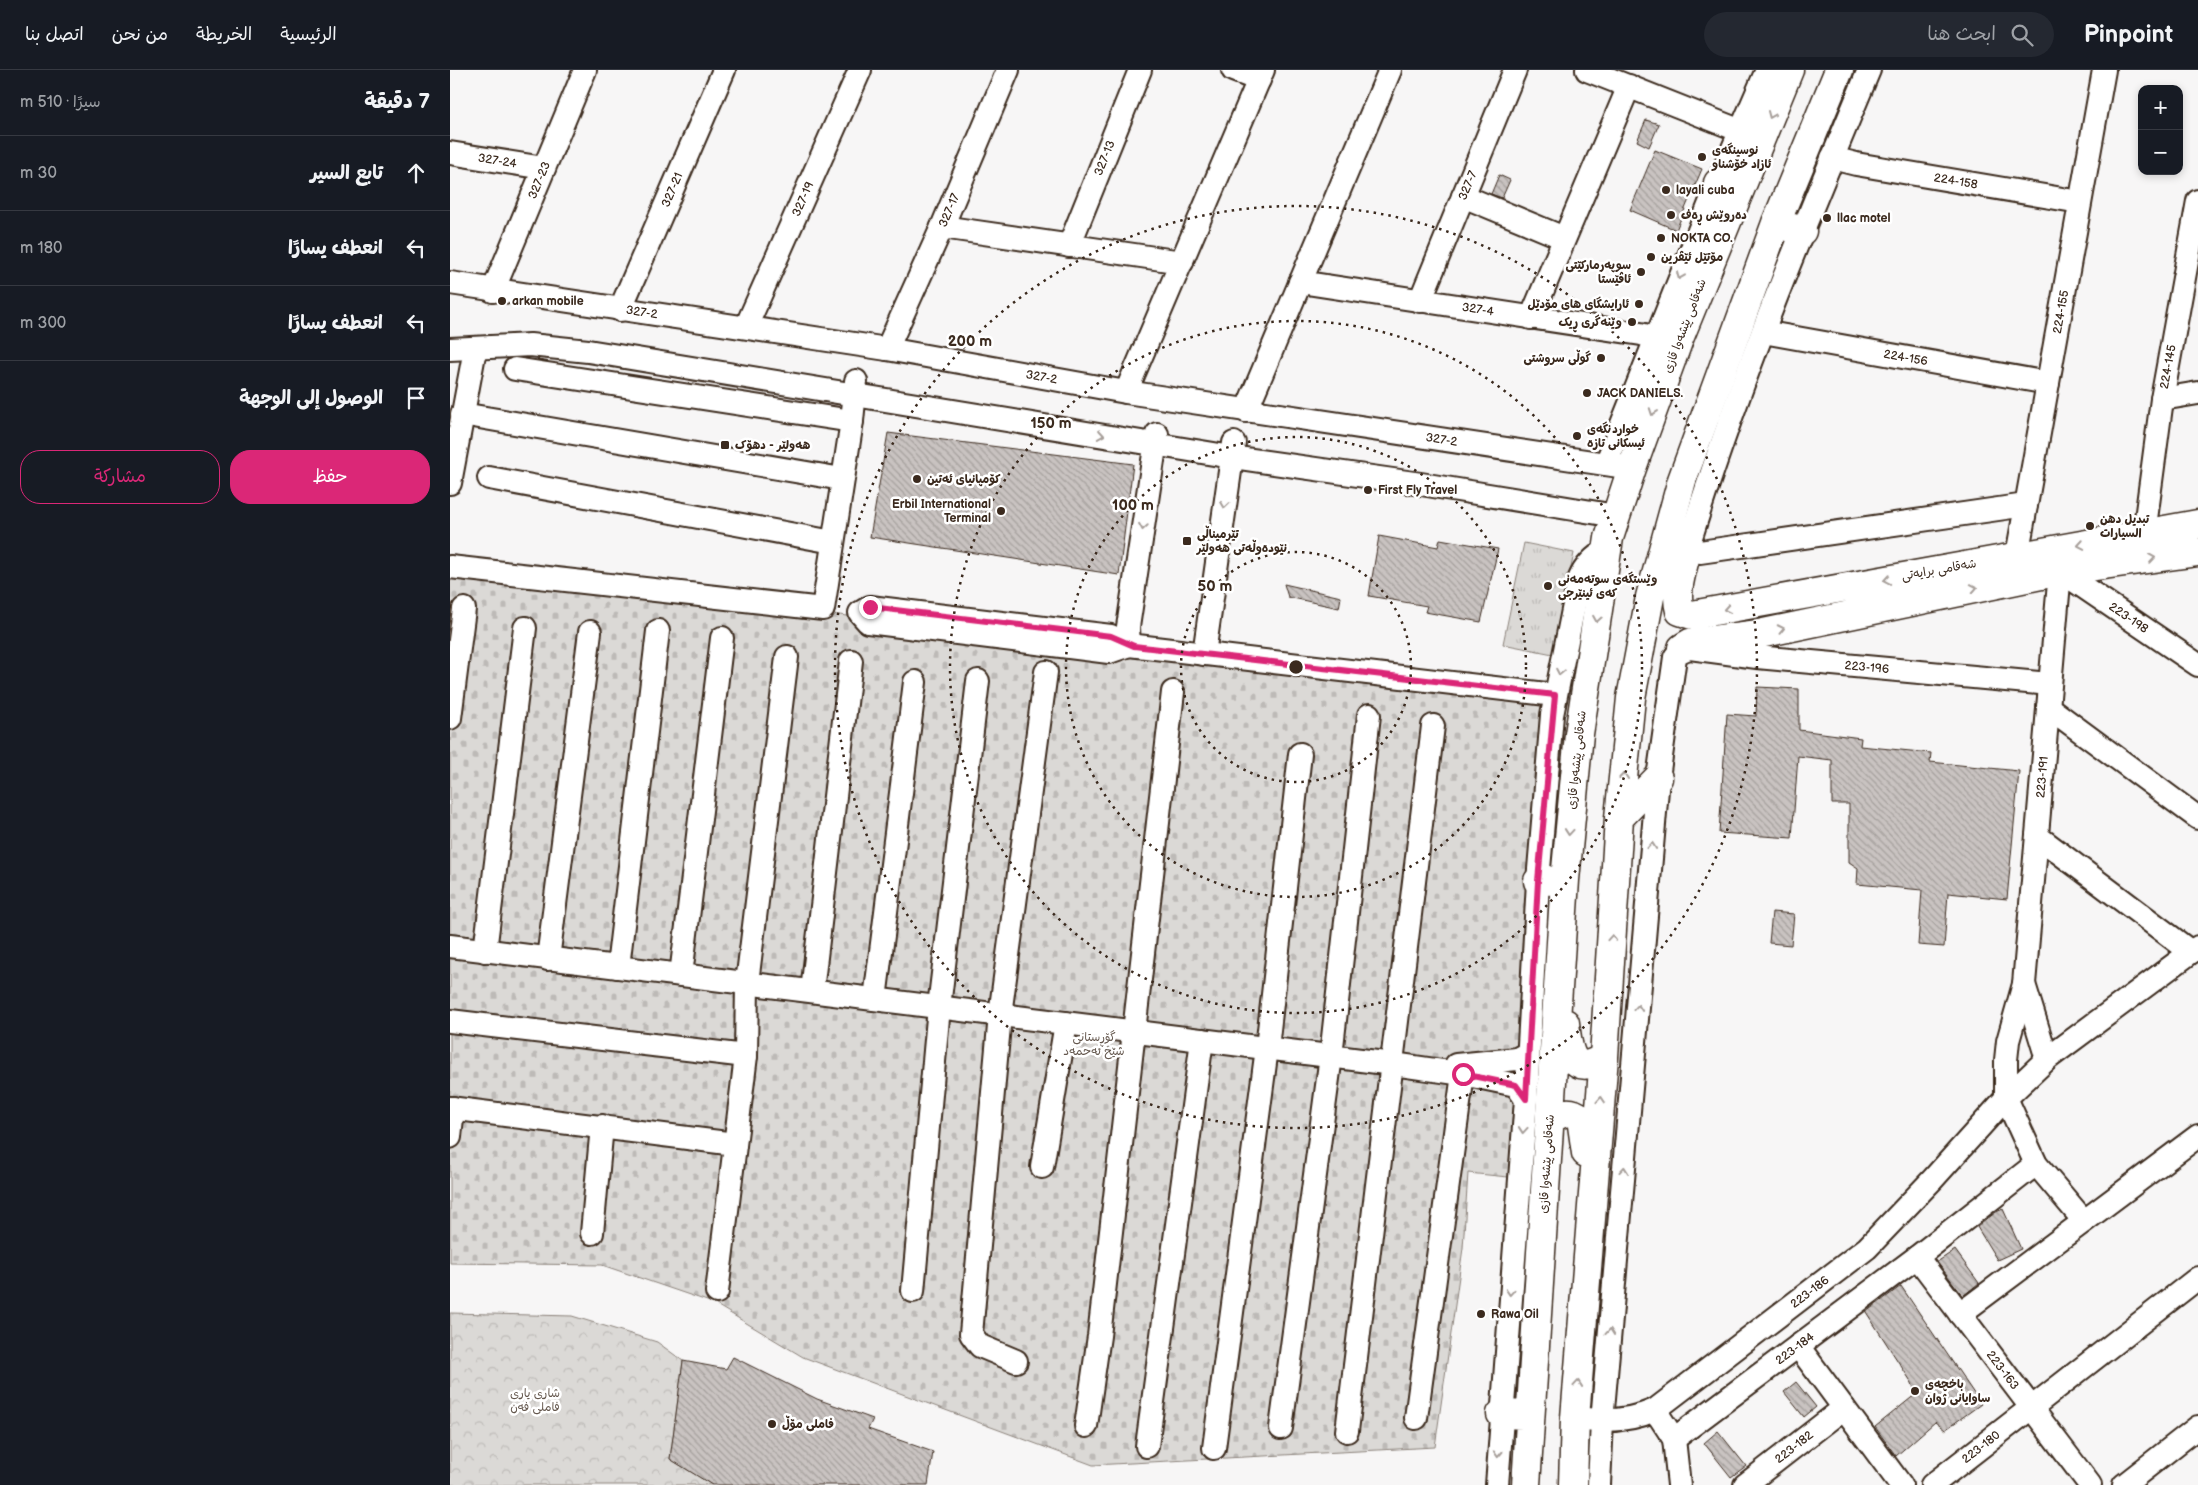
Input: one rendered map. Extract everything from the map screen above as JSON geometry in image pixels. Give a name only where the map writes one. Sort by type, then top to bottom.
[{"type":"main road","name":"شەقامی پێشەوا قازی","points":[[1526,1485],[1539,1260],[1560,977],[1565,880],[1579,734],[1608,550],[1632,468],[1679,339],[1789,70]]},
{"type":"main road","points":[[1573,1485],[1589,1420],[1592,1217],[1619,818],[1632,698],[1650,598],[1676,546],[1682,480],[1776,222],[1839,70]]},
{"type":"main road","points":[[1718,183],[1726,221]]},
{"type":"main road","points":[[1776,222],[1802,232]]},
{"type":"main road","name":"شەقامی برایەتی","points":[[1682,648],[1690,643],[1759,634],[1927,585],[2017,556],[2198,524]]},
{"type":"main road","name":"شەقامی برایەتی","points":[[1676,546],[1680,611],[1692,615],[1927,585],[2060,571],[2198,552]]},
{"type":"main road","points":[[1619,818],[1658,778]]},
{"type":"main road","points":[[1538,881],[1565,880]]},
{"type":"main road","points":[[1560,977],[1568,1048],[1573,1059],[1579,1064],[1588,1064],[1604,1056]]},
{"type":"main road","points":[[1550,1120],[1566,1112],[1574,1112],[1581,1118],[1592,1217]]},
{"type":"main road","points":[[1501,1414],[1530,1414]]},
{"type":"street","name":"327-23","points":[[493,291],[585,70]]},
{"type":"street","name":"327-21","points":[[620,310],[724,70]]},
{"type":"street","name":"327-19","points":[[746,327],[860,70]]},
{"type":"street","name":"327-17","points":[[887,349],[942,227],[1008,70]]},
{"type":"street","name":"327-13","points":[[1068,246],[1140,70]]},
{"type":"street","points":[[1126,392],[1261,75],[1233,70]]},
{"type":"street","points":[[1246,411],[1390,70]]},
{"type":"street","name":"327-7","points":[[1420,301],[1515,70]]},
{"type":"street","points":[[1587,70],[1741,131]]},
{"type":"street","points":[[1606,464],[1718,183],[1767,70]]},
{"type":"street","points":[[1869,70],[1802,232],[1713,463],[1676,546],[1700,552],[2026,505]]},
{"type":"street","name":"224-155","points":[[2017,556],[2104,70]]},
{"type":"street","points":[[1531,318],[1629,86]]},
{"type":"street","name":"327-24","points":[[450,152],[544,168]]},
{"type":"street","name":"224-158","points":[[1832,158],[1856,164],[2080,202]]},
{"type":"street","points":[[1463,196],[1564,238]]},
{"type":"street","name":"224-145","points":[[2144,534],[2162,399],[2198,202]]},
{"type":"street","points":[[942,227],[1182,262]]},
{"type":"street","name":"327-4","points":[[1300,282],[1640,334],[1655,338]]},
{"type":"street","name":"327-2","points":[[450,283],[887,349],[1126,392],[1246,411],[1632,468]]},
{"type":"street","name":"224-156","points":[[1763,332],[2048,383]]},
{"type":"street","points":[[450,348],[475,349],[530,345],[566,348],[855,387],[1156,439],[1233,450],[1424,472],[1618,511]]},
{"type":"street","points":[[450,483],[475,349]]},
{"type":"street","points":[[515,369],[852,421]]},
{"type":"street","points":[[823,609],[852,421],[855,387]]},
{"type":"street","points":[[2162,399],[2198,393]]},
{"type":"street","points":[[462,414],[842,479]]},
{"type":"street","points":[[1129,645],[1128,627],[1156,439]]},
{"type":"street","points":[[1204,654],[1233,450]]},
{"type":"street","points":[[489,478],[833,542]]},
{"type":"street","points":[[1497,1485],[1526,1099],[1538,881],[1555,695],[1579,580],[1588,564],[1596,556],[1608,550]]},
{"type":"street","points":[[450,567],[860,613],[868,622],[1099,651],[1109,652],[1129,645],[1555,695]]},
{"type":"street","name":"223-198","points":[[2060,571],[2198,665]]},
{"type":"street","name":"223-191","points":[[2024,984],[2060,571]]},
{"type":"street","points":[[450,718],[464,609]]},
{"type":"street","points":[[485,951],[525,628]]},
{"type":"street","points":[[618,967],[658,631]]},
{"type":"street","points":[[548,959],[590,632]]},
{"type":"street","points":[[681,975],[722,638]]},
{"type":"street","points":[[1598,1485],[1589,1420],[1658,778],[1675,657],[1682,648]]},
{"type":"street","name":"223-196","points":[[1682,648],[2050,684]]},
{"type":"street","points":[[717,1292],[746,1056],[747,983],[787,657]]},
{"type":"street","points":[[812,991],[851,661]]},
{"type":"street","points":[[1016,1361],[980,1346],[971,1334],[1000,1015],[1046,672]]},
{"type":"street","points":[[913,1291],[939,1007],[978,681]]},
{"type":"street","points":[[875,999],[915,682]]},
{"type":"street","points":[[1086,1426],[1099,1336],[1173,692]]},
{"type":"street","points":[[2048,707],[2198,818]]},
{"type":"street","points":[[1281,1428],[1331,1056],[1369,716]]},
{"type":"street","points":[[1347,1431],[1433,726]]},
{"type":"street","points":[[1214,1448],[1267,1048],[1300,754]]},
{"type":"street","points":[[2037,836],[2195,950]]},
{"type":"street","points":[[450,946],[1393,1064],[1463,1074],[1516,1085],[1526,1099]]},
{"type":"street","name":"223-186","points":[[1589,1420],[1630,1419],[1655,1410],[1867,1248],[1934,1179],[2006,1098],[2047,1059],[2195,950]]},
{"type":"street","points":[[2024,984],[2047,1059]]},
{"type":"street","points":[[2024,984],[2008,1041],[2006,1098],[2036,1164],[2084,1221]]},
{"type":"street","points":[[450,1021],[746,1056]]},
{"type":"street","points":[[1042,1167],[1066,1023]]},
{"type":"street","points":[[1148,1446],[1202,1040]]},
{"type":"street","points":[[1393,1064],[1472,1064],[1517,1060],[1528,1053]]},
{"type":"street","points":[[1416,1418],[1463,1074]]},
{"type":"street","points":[[450,1137],[452,1108],[735,1144]]},
{"type":"street","points":[[592,1232],[602,1126]]},
{"type":"street","points":[[1960,1314],[2198,1136]]},
{"type":"street","name":"223-184","points":[[1674,1439],[1917,1257],[2036,1164]]},
{"type":"street","name":"223-163","points":[[1917,1257],[2090,1485]]},
{"type":"street","name":"223-180","points":[[1932,1485],[2198,1278]]},
{"type":"street","points":[[1798,1346],[1901,1485]]},
{"type":"street","name":"223-182","points":[[1745,1485],[1844,1408]]},
{"type":"street","points":[[1655,1410],[1674,1439],[1679,1485]]},
{"type":"street","points":[[2124,1485],[2195,1436]]},
{"type":"green space","points":[[1524,543],[1574,553],[1553,654],[1503,644]]},
{"type":"green space","name":"گۆڕستانی شێخ ئەحمەد","points":[[450,567],[1545,702],[1508,1177],[1468,1173],[1463,1248],[1435,1447],[1093,1465],[803,1357],[713,1303],[602,1265],[450,1263]]},
{"type":"green space","name":"شاری یاری فاملی فەن","points":[[450,1313],[572,1316],[657,1342],[683,1361],[670,1459],[712,1485],[450,1485]]},
{"type":"building","points":[[1646,120],[1659,124],[1649,147],[1637,141]]},
{"type":"building","name":"layali cuba","points":[[1655,150],[1702,169],[1676,230],[1630,210]]},
{"type":"building","points":[[1499,175],[1510,180],[1502,198],[1491,194]]},
{"type":"building","name":"Erbil International Terminal","points":[[888,433],[1133,464],[1119,575],[870,537]]},
{"type":"building","points":[[1379,536],[1438,547],[1440,539],[1498,549],[1481,622],[1425,612],[1427,606],[1369,596]]},
{"type":"building","points":[[1284,584],[1341,597],[1339,608],[1288,597]]},
{"type":"building","points":[[1757,687],[1799,689],[1799,730],[1861,738],[1860,746],[1931,753],[1930,762],[2019,771],[2007,899],[1948,893],[1944,947],[1918,945],[1922,890],[1857,884],[1858,868],[1849,862],[1849,804],[1832,804],[1832,760],[1798,756],[1792,838],[1719,833],[1727,714],[1756,716]]},
{"type":"building","points":[[1772,912],[1794,914],[1791,945],[1769,943]]},
{"type":"building","points":[[2003,1209],[2021,1249],[1997,1260],[1977,1227],[1996,1212]]},
{"type":"building","points":[[1955,1250],[1979,1283],[1963,1296],[1937,1262]]},
{"type":"building","points":[[1901,1286],[1981,1404],[1945,1430],[1935,1422],[1896,1456],[1875,1427],[1916,1394],[1912,1383],[1866,1312]]},
{"type":"building","name":"فاملی مۆڵ","points":[[733,1357],[817,1399],[873,1419],[868,1429],[933,1452],[928,1485],[712,1485],[670,1459],[683,1361],[726,1369]]},
{"type":"building","points":[[1796,1382],[1816,1407],[1804,1417],[1784,1392]]},
{"type":"building","points":[[1718,1431],[1746,1466],[1731,1477],[1704,1443]]},
{"type":"place","name":"نوسینگەی ئازاد خۆشناو","points":[[1702,157]]},
{"type":"place","name":"layali cuba","points":[[1666,190]]},
{"type":"place","name":"دەروێش ڕەف","points":[[1671,215]]},
{"type":"place","name":"llac motel","points":[[1827,218]]},
{"type":"place","name":"NOKTA CO.","points":[[1661,238]]},
{"type":"place","name":"مۆتێل ئێڤرین","points":[[1651,257]]},
{"type":"place","name":"سوپەرمارکێتی ئاڤێستا","points":[[1641,272]]},
{"type":"place","name":"arkan mobile","points":[[502,301]]},
{"type":"place","name":"ئارایشگای های مۆدێل","points":[[1639,304]]},
{"type":"place","name":"وێنەگری ڕیک","points":[[1632,322]]},
{"type":"place","name":"گوڵی سروشتی","points":[[1601,358]]},
{"type":"place","name":"JACK DANIELS.","points":[[1587,393]]},
{"type":"place","name":"خواردنگەی ئیسکانی تازە","points":[[1577,436]]},
{"type":"place","name":"هەولێر - دهۆک","points":[[725,445]]},
{"type":"place","name":"کۆمپانیای ئەتین","points":[[917,479]]},
{"type":"place","name":"First Fly Travel","points":[[1368,490]]},
{"type":"place","name":"Erbil International Terminal","points":[[1001,511]]},
{"type":"place","name":"تبديل دهن السيارات","points":[[2090,526]]},
{"type":"place","name":"تێرمیناڵی نێودەوڵەتی هەولێر","points":[[1187,541]]},
{"type":"place","name":"وێستگەی سوتەمەنی کەی ئینێرجی","points":[[1548,586]]},
{"type":"place","name":"Rawa Oil","points":[[1481,1314]]},
{"type":"place","name":"باخچەی ساوایانی ژوان","points":[[1915,1391]]},
{"type":"place","name":"فاملی مۆڵ","points":[[772,1424]]},
{"type":"route","points":[[870,607],[1111,636],[1134,646],[1555,695],[1538,881],[1526,1099],[1516,1085],[1463,1074]]}]
